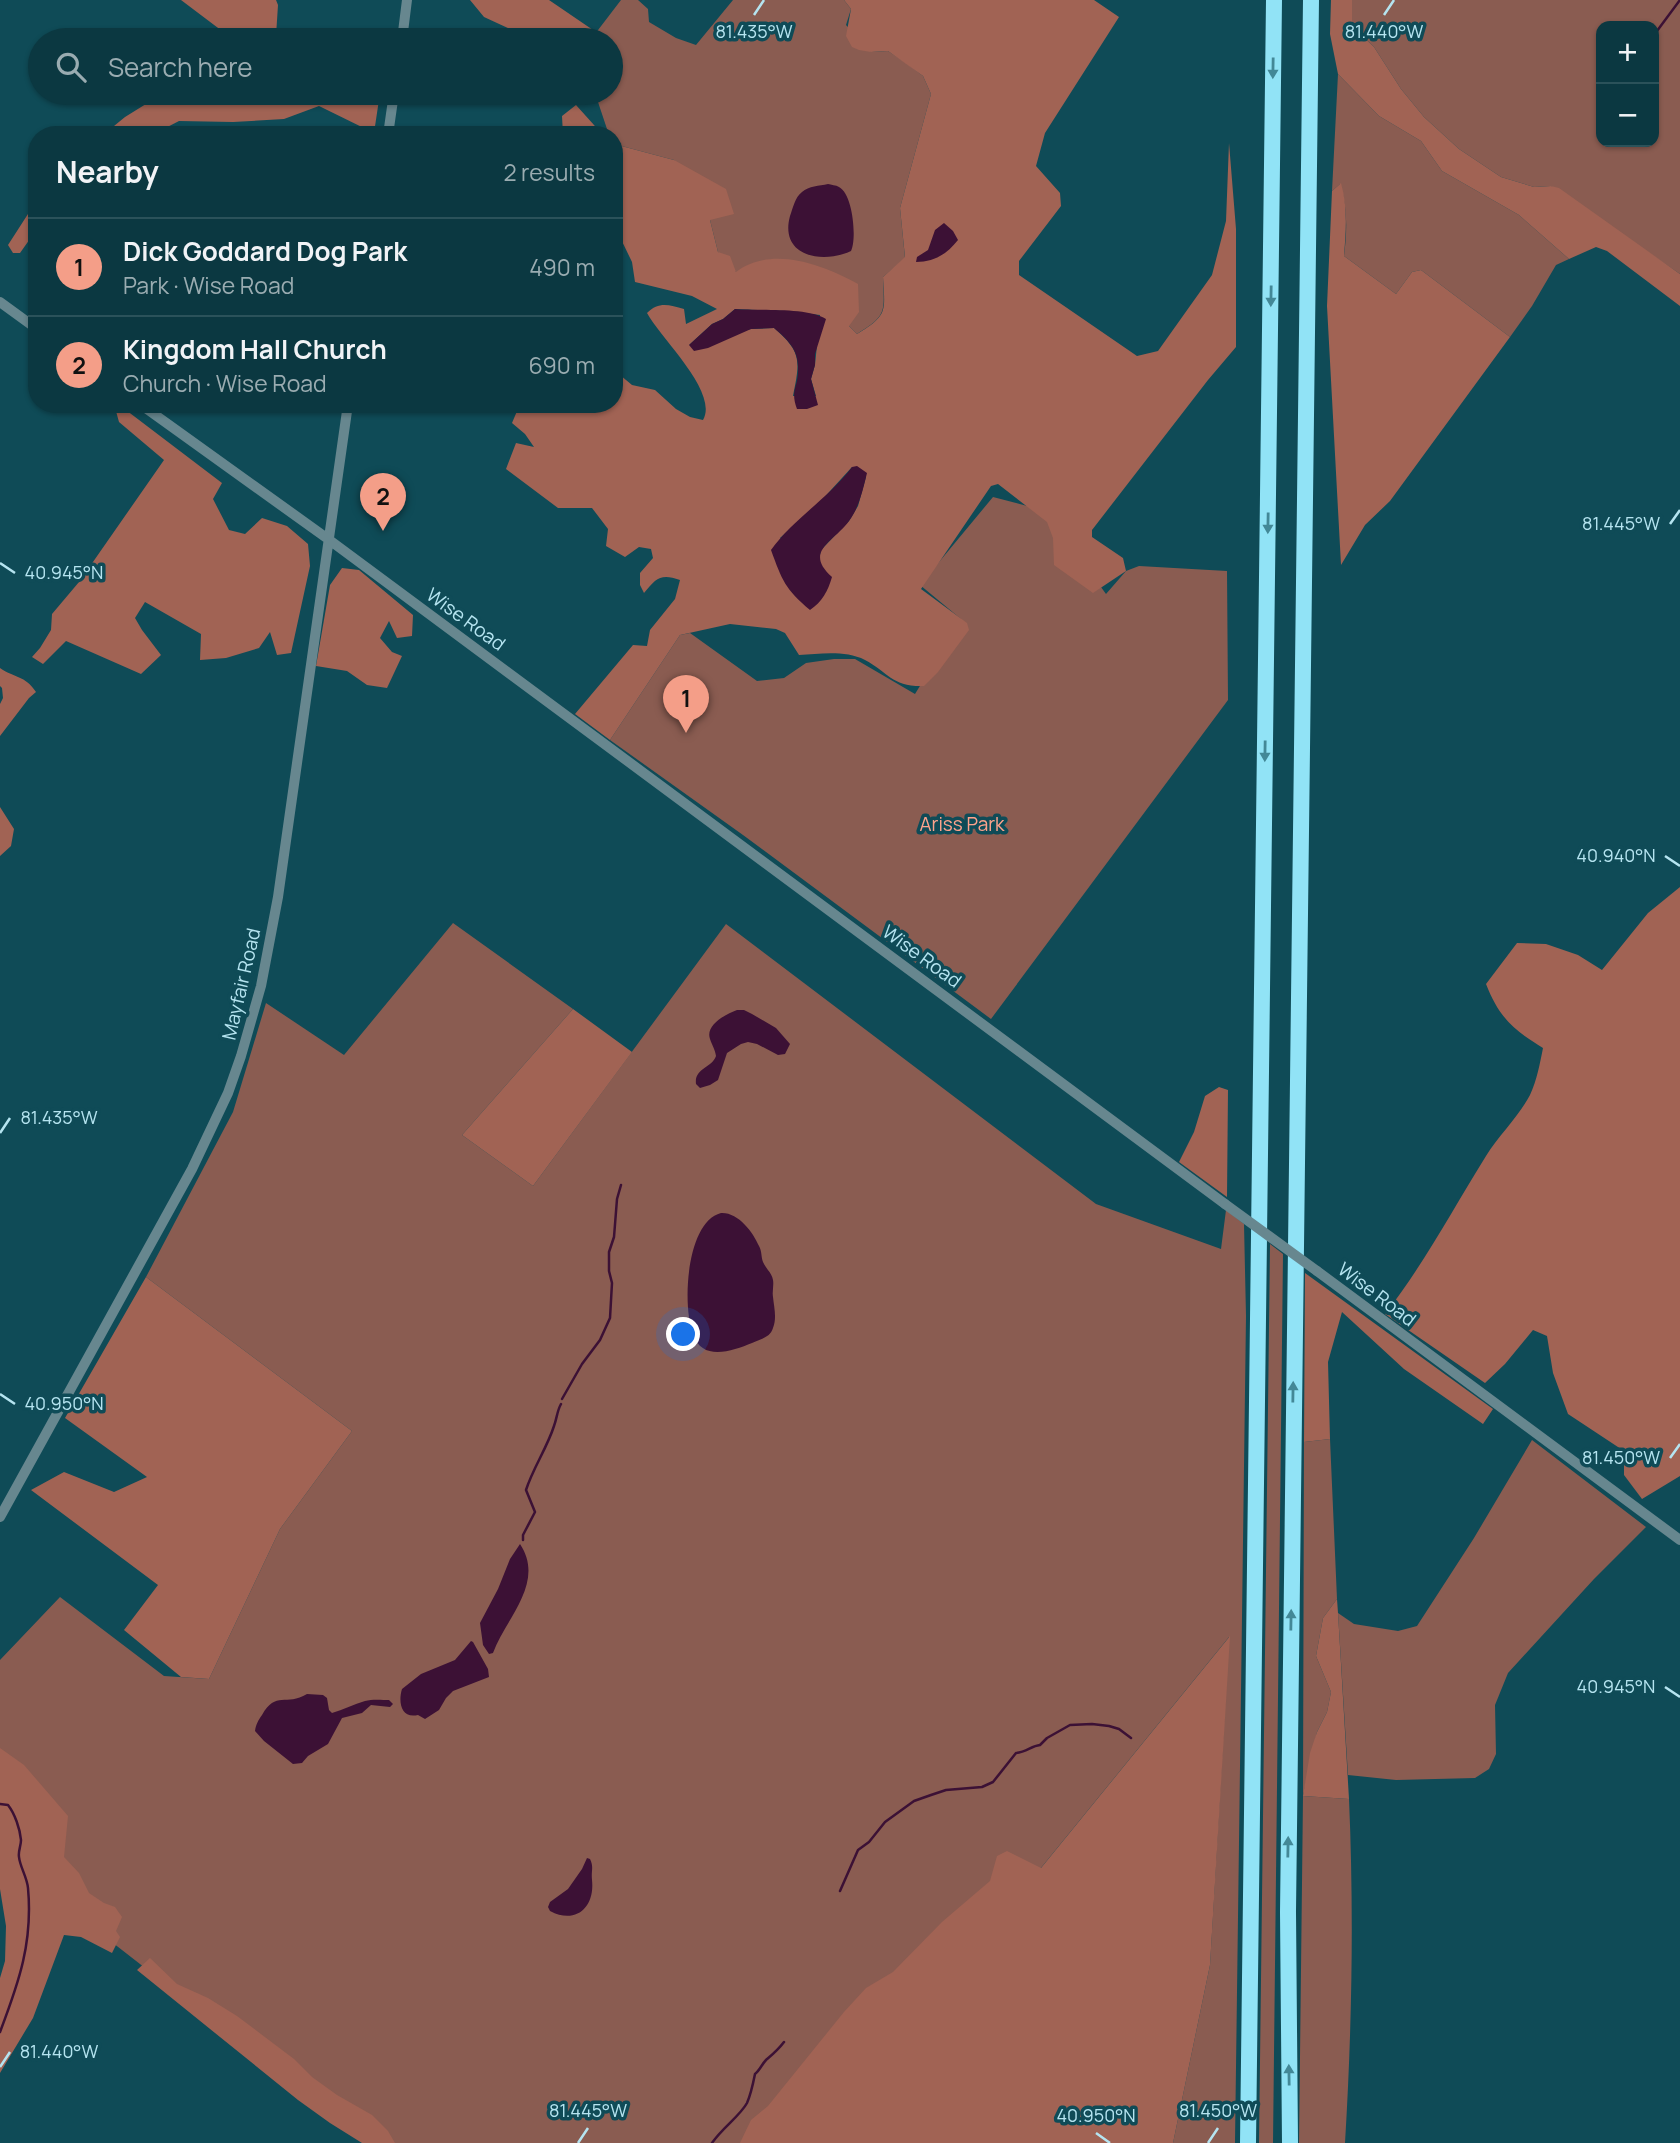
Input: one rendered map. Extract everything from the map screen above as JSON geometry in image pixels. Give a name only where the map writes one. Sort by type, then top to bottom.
[{"type":"highway","points":[[1248,2143],[1274,0]]},
{"type":"highway","points":[[1290,2143],[1288,1857],[1311,0]]},
{"type":"street","points":[[404,28],[407,0]]},
{"type":"street","points":[[389,126],[392,105]]},
{"type":"street","points":[[0,302],[28,322]]},
{"type":"street","name":"Wise Road","points":[[153,413],[328,539],[1680,1540]]},
{"type":"street","name":"Mayfair Road","points":[[0,1517],[192,1169],[217,1117],[241,1056],[261,986],[278,897],[347,413]]},
{"type":"green space","points":[[621,0],[638,0],[648,9],[649,22],[676,38],[696,45],[733,0],[844,0],[851,9],[846,25],[871,52],[888,51],[923,76],[931,94],[900,208],[905,258],[883,277],[882,312],[874,322],[857,334],[849,326],[736,272],[718,252],[710,220],[674,160],[623,146],[623,126],[606,126],[599,105],[623,105],[623,28],[600,28]]},
{"type":"green space","points":[[1352,0],[1680,0],[1680,274],[1551,186],[1534,187],[1501,177],[1459,149],[1424,117],[1401,89],[1374,47],[1357,31],[1352,22]]},
{"type":"green space","points":[[1338,74],[1379,116],[1421,141],[1442,171],[1519,215],[1569,259],[1556,265],[1510,337],[1421,270],[1412,272],[1396,294],[1344,256],[1346,220],[1340,184],[1332,191]]},
{"type":"green space","name":"Ariss Park","points":[[993,497],[1046,511],[1106,594],[1126,571],[1139,566],[1227,571],[1228,700],[991,1019],[610,740],[680,635],[690,633],[757,681],[784,678],[806,663],[855,659],[915,694],[961,619],[920,585]]},
{"type":"green space","points":[[453,923],[573,1009],[462,1135],[533,1186],[726,924],[1096,1204],[1221,1249],[1226,1210],[1244,1224],[1246,1316],[1235,2143],[1173,2143],[1210,1965],[1229,1637],[817,2143],[370,2143],[113,1943],[0,1800],[0,1660],[60,1597],[164,1676],[209,1679],[280,1529],[352,1431],[146,1277],[233,1112],[266,1003],[344,1055]]},
{"type":"green space","points":[[1270,1244],[1283,1254],[1273,2143],[1259,2143]]},
{"type":"green space","points":[[1330,1439],[1337,1599],[1323,1618],[1316,1656],[1331,1692],[1327,1712],[1317,1732],[1303,1796],[1304,1442]]},
{"type":"green space","points":[[1532,1440],[1646,1527],[1508,1673],[1495,1705],[1496,1754],[1489,1769],[1475,1778],[1396,1780],[1348,1775],[1338,1613],[1354,1624],[1398,1631],[1417,1626],[1474,1538]]},
{"type":"green space","points":[[1303,1796],[1349,1799],[1352,1971],[1345,2143],[1299,2143]]},
{"type":"shaded area","points":[[181,0],[276,0],[277,28],[218,28]]},
{"type":"shaded area","points":[[470,0],[549,0],[590,28],[508,28],[484,17]]},
{"type":"shaded area","points":[[844,0],[1094,0],[1119,17],[1045,133],[1036,166],[1060,193],[1061,206],[1019,261],[1019,275],[1137,356],[1158,351],[1212,275],[1226,221],[1229,143],[1236,229],[1236,347],[1092,530],[1092,537],[1123,558],[1126,571],[1093,593],[1054,565],[1053,538],[1047,522],[998,484],[991,486],[921,589],[967,623],[969,630],[938,672],[924,686],[898,682],[865,660],[849,655],[799,655],[785,633],[776,629],[730,624],[680,635],[610,740],[575,714],[633,645],[647,646],[650,630],[675,599],[680,580],[659,578],[644,593],[640,585],[640,573],[653,558],[651,549],[639,547],[625,557],[606,546],[608,529],[592,508],[558,508],[506,469],[516,443],[534,447],[525,434],[512,423],[516,413],[623,413],[623,378],[632,385],[655,390],[676,409],[690,417],[703,420],[706,408],[696,381],[647,313],[660,305],[684,309],[686,324],[717,309],[692,296],[635,282],[632,262],[623,243],[623,146],[674,160],[726,189],[734,214],[710,220],[718,252],[730,256],[736,272],[765,260],[781,259],[814,265],[858,284],[859,312],[849,326],[857,334],[879,317],[884,305],[883,277],[905,257],[900,208],[931,94],[923,76],[888,51],[859,50],[852,47],[846,36],[851,9]],"holes":[[[735,309],[820,315],[811,379],[816,396],[793,396],[797,358],[790,344],[774,328],[751,329],[689,345],[712,324]],[[852,467],[866,477],[858,506],[849,521],[821,550],[819,559],[822,569],[780,538],[820,502]]]},
{"type":"shaded area","points":[[1331,0],[1352,0],[1352,22],[1357,31],[1374,47],[1401,89],[1424,117],[1459,149],[1501,177],[1534,187],[1559,188],[1680,274],[1680,306],[1607,251],[1596,247],[1569,259],[1519,215],[1442,171],[1421,141],[1379,116],[1338,74],[1330,34]]},
{"type":"shaded area","points":[[144,105],[378,105],[375,126],[360,126],[319,106],[284,119],[179,121],[169,126],[114,126]]},
{"type":"shaded area","points":[[576,105],[595,126],[563,126],[562,116]]},
{"type":"shaded area","points":[[1341,183],[1346,210],[1344,256],[1396,294],[1412,272],[1421,270],[1510,337],[1390,501],[1365,525],[1341,565],[1327,306],[1332,191]]},
{"type":"shaded area","points":[[828,184],[839,187],[848,198],[854,227],[853,245],[851,251],[840,255],[828,257],[806,254],[797,249],[791,241],[788,230],[790,216],[802,192],[811,187]]},
{"type":"shaded area","points":[[28,214],[28,242],[20,253],[13,253],[8,245]]},
{"type":"shaded area","points":[[944,223],[958,240],[940,256],[929,261],[916,262],[917,257],[928,250],[935,230]]},
{"type":"shaded area","points":[[735,309],[795,311],[826,319],[815,354],[811,379],[818,405],[797,409],[794,397],[798,376],[797,357],[788,341],[774,328],[751,329],[708,348],[694,351],[689,345],[712,324]]},
{"type":"shaded area","points":[[116,413],[130,413],[222,483],[213,499],[229,530],[245,534],[262,518],[287,526],[308,544],[310,566],[291,653],[277,655],[270,632],[259,648],[226,658],[200,660],[201,634],[145,602],[135,618],[161,655],[141,674],[66,641],[43,664],[32,657],[51,630],[52,614],[79,582],[164,460],[119,422]]},
{"type":"shaded area","points":[[857,466],[867,473],[860,498],[849,521],[821,553],[820,560],[832,577],[824,596],[810,610],[785,583],[771,550],[852,467]]},
{"type":"shaded area","points":[[342,568],[359,570],[413,615],[412,636],[397,638],[389,621],[380,638],[392,652],[402,656],[387,688],[367,685],[347,671],[316,666],[330,585]]},
{"type":"shaded area","points":[[0,668],[32,686],[36,692],[0,736],[0,704],[3,698]]},
{"type":"shaded area","points":[[0,807],[14,829],[11,846],[0,856]]},
{"type":"shaded area","points":[[1680,887],[1680,1476],[1642,1499],[1624,1475],[1624,1451],[1568,1414],[1553,1373],[1547,1336],[1533,1330],[1485,1383],[1385,1314],[1425,1256],[1491,1148],[1525,1103],[1536,1077],[1543,1048],[1508,1022],[1486,984],[1517,943],[1546,944],[1578,955],[1602,970],[1648,913]]},
{"type":"shaded area","points":[[573,1009],[632,1052],[533,1186],[462,1135]]},
{"type":"shaded area","points":[[737,1010],[744,1010],[776,1028],[790,1044],[785,1054],[778,1055],[757,1044],[741,1044],[727,1053],[718,1080],[700,1088],[696,1079],[700,1071],[716,1056],[709,1034],[711,1029],[722,1017]]},
{"type":"shaded area","points":[[1219,1087],[1228,1090],[1227,1197],[1179,1162],[1194,1132],[1205,1096]]},
{"type":"shaded area","points":[[721,1213],[739,1219],[749,1229],[761,1250],[763,1262],[773,1282],[775,1316],[772,1331],[767,1336],[736,1349],[718,1352],[703,1348],[697,1343],[690,1321],[688,1286],[694,1248],[700,1232],[709,1220]]},
{"type":"shaded area","points":[[1305,1273],[1493,1409],[1483,1424],[1404,1369],[1342,1312],[1328,1362],[1330,1439],[1304,1442]]},
{"type":"shaded area","points":[[146,1277],[352,1431],[280,1529],[209,1679],[181,1677],[124,1630],[158,1585],[31,1490],[64,1472],[114,1492],[147,1477],[65,1418]]},
{"type":"shaded area","points":[[520,1544],[527,1558],[526,1587],[493,1653],[489,1654],[483,1645],[480,1623],[510,1559]]},
{"type":"shaded area","points":[[1337,1599],[1349,1799],[1303,1796],[1310,1753],[1327,1712],[1331,1692],[1316,1656],[1323,1618]]},
{"type":"shaded area","points":[[1230,1636],[1210,1965],[1173,2143],[740,2143],[751,2120],[768,2106],[866,1988],[893,1972],[942,1922],[990,1881],[997,1856],[1007,1851],[1041,1868]]},
{"type":"shaded area","points":[[471,1641],[488,1669],[489,1677],[453,1691],[439,1710],[425,1719],[404,1712],[400,1699],[402,1689],[421,1674],[455,1660]]},
{"type":"shaded area","points":[[307,1694],[323,1695],[327,1698],[332,1713],[368,1700],[389,1700],[393,1704],[390,1707],[371,1705],[362,1713],[342,1718],[328,1744],[308,1756],[302,1763],[293,1764],[264,1741],[255,1729],[272,1703],[300,1698]]},
{"type":"shaded area","points":[[0,1748],[24,1765],[68,1816],[64,1857],[79,1873],[89,1893],[115,1907],[122,1917],[116,1931],[120,1937],[112,1953],[81,1937],[64,1935],[33,2018],[0,2073],[0,1978],[5,1961],[6,1926],[0,1889]]},
{"type":"shaded area","points":[[587,1858],[592,1864],[592,1890],[587,1905],[582,1911],[568,1916],[550,1911],[550,1902],[568,1889]]},
{"type":"shaded area","points":[[150,1958],[177,1984],[208,1998],[237,2016],[294,2059],[312,2077],[372,2115],[388,2131],[395,2143],[362,2143],[298,2100],[137,1970]]},
{"type":"waterway","points":[[1659,28],[1680,0]]},
{"type":"waterway","points":[[562,1399],[582,1364],[600,1340],[610,1318],[612,1283],[609,1252],[614,1237],[621,1185]]},
{"type":"waterway","points":[[523,1540],[535,1512],[526,1490],[561,1404]]},
{"type":"waterway","points":[[840,1891],[858,1850],[869,1842],[885,1822],[914,1801],[946,1790],[982,1787],[993,1782],[1016,1753],[1040,1745],[1070,1725],[1109,1726],[1119,1729],[1131,1738]]},
{"type":"waterway","points":[[0,1804],[8,1805],[18,1826],[21,1840],[19,1857],[27,1884],[29,1908],[23,1962],[0,2032]]},
{"type":"waterway","points":[[712,2143],[744,2108],[755,2074],[784,2042]]},
{"type":"place","name":"Kingdom Hall Church","points":[[383,531]]},
{"type":"place","name":"Dick Goddard Dog Park","points":[[686,733]]}]
